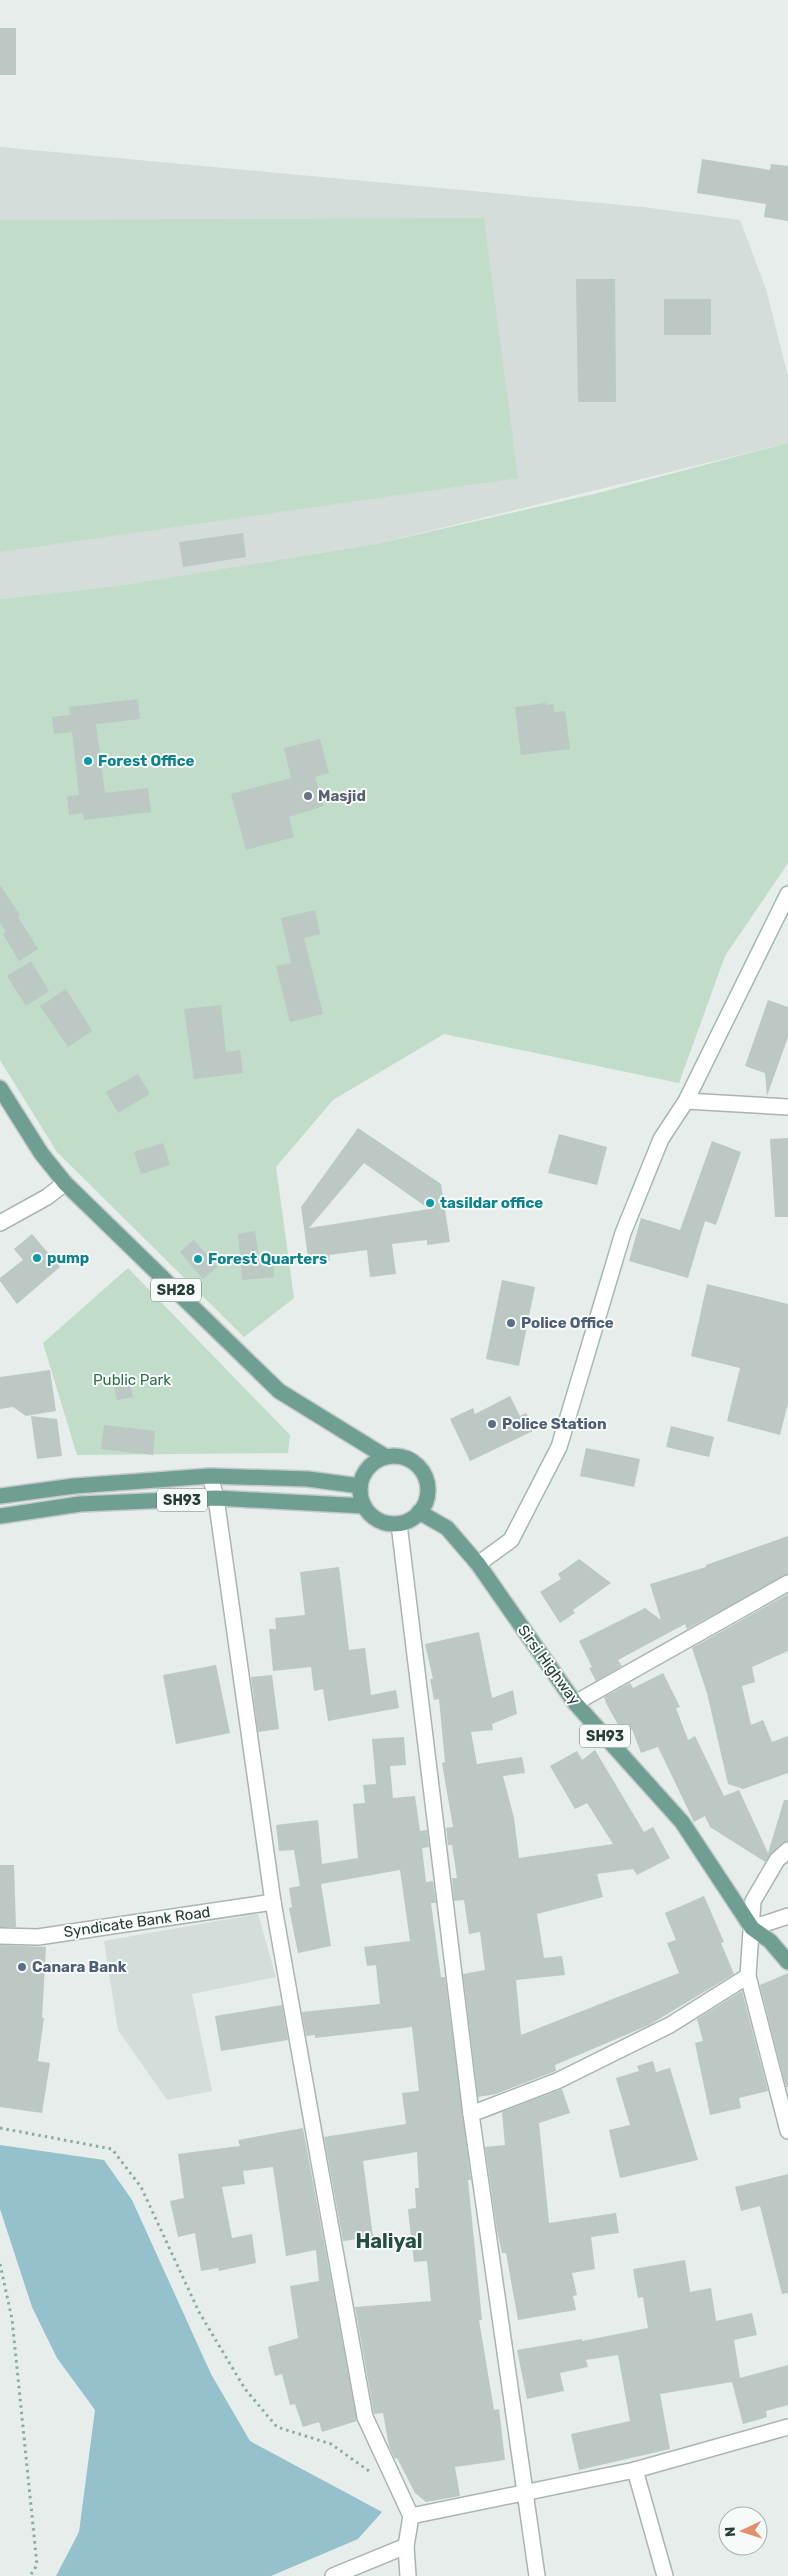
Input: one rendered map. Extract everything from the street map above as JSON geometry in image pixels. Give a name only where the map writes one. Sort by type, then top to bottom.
[{"type":"main road","name":"SH28","points":[[0,1088],[41,1153],[65,1183],[279,1391],[386,1456],[407,1458],[423,1472],[428,1493],[419,1512]]},
{"type":"main road","points":[[386,1456],[368,1467],[360,1486],[364,1506],[370,1515],[379,1520],[399,1524],[410,1520],[419,1512]]},
{"type":"main road","name":"SH93","points":[[0,1496],[74,1486],[210,1476],[308,1480],[360,1486]]},
{"type":"main road","name":"SH93","points":[[0,1516],[80,1504],[216,1498],[364,1506]]},
{"type":"main road","name":"Sirsi Highway","points":[[419,1512],[447,1528],[478,1564],[576,1703],[682,1822],[752,1928],[770,1941],[788,1962]]},
{"type":"street","points":[[478,1564],[511,1540],[559,1447],[623,1233],[662,1139],[686,1101],[788,894]]},
{"type":"street","points":[[686,1101],[788,1107]]},
{"type":"street","points":[[0,1223],[47,1197],[65,1183]]},
{"type":"street","points":[[210,1476],[216,1498],[274,1902],[365,2417],[411,2516],[406,2546],[408,2576]]},
{"type":"street","points":[[399,1524],[471,2114],[537,2576]]},
{"type":"street","points":[[576,1703],[788,1583]]},
{"type":"street","points":[[788,1850],[777,1860],[753,1901],[748,1976],[788,2131]]},
{"type":"street","name":"Syndicate Bank Road","points":[[0,1936],[38,1937],[274,1902]]},
{"type":"street","points":[[752,1928],[788,1916]]},
{"type":"street","points":[[471,2114],[557,2081],[670,2025],[748,1976]]},
{"type":"street","points":[[411,2516],[635,2470],[788,2427]]},
{"type":"street","points":[[635,2470],[665,2576]]},
{"type":"street","points":[[332,2576],[406,2546]]},
{"type":"path","points":[[0,2128],[112,2149],[141,2187],[204,2321],[245,2389],[277,2427],[331,2444],[369,2471],[386,2464]]},
{"type":"path","points":[[0,2264],[12,2319],[37,2566],[30,2576]]},
{"type":"shaded area","points":[[0,147],[643,207],[740,220],[766,289],[788,377],[788,443],[376,544],[117,586],[0,599]]},
{"type":"shaded area","points":[[258,1914],[276,1977],[192,1994],[212,2091],[167,2100],[118,2030],[104,1941]]},
{"type":"green space","points":[[484,218],[518,478],[0,552],[0,220]]},
{"type":"green space","points":[[788,443],[788,863],[725,956],[679,1083],[444,1034],[333,1100],[276,1167],[294,1298],[244,1337],[57,1152],[0,1060],[0,599],[117,586],[376,544],[598,493]]},
{"type":"green space","name":"Public Park","points":[[128,1268],[290,1435],[288,1453],[77,1455],[43,1343]]},
{"type":"water","points":[[0,2145],[104,2160],[132,2200],[211,2374],[250,2441],[382,2512],[358,2539],[271,2576],[56,2576],[79,2532],[95,2410],[57,2358],[32,2307],[0,2209]]},
{"type":"building","points":[[0,28],[16,28],[16,75],[0,75]]},
{"type":"building","points":[[702,159],[770,170],[771,164],[788,166],[788,221],[764,217],[766,204],[697,193]]},
{"type":"building","points":[[576,279],[615,279],[616,402],[578,402]]},
{"type":"building","points":[[664,299],[711,299],[711,335],[664,335]]},
{"type":"building","points":[[243,533],[246,557],[183,567],[179,542]]},
{"type":"building","name":"Forest Office","points":[[138,699],[140,719],[96,724],[105,793],[148,788],[151,812],[84,820],[83,813],[69,815],[67,796],[79,795],[72,732],[54,734],[52,717],[70,715],[69,707]]},
{"type":"building","points":[[546,703],[546,705],[553,704],[554,712],[565,711],[570,749],[521,755],[515,707]]},
{"type":"building","points":[[320,739],[329,773],[315,777],[324,806],[289,817],[294,837],[246,850],[231,794],[291,778],[284,748]]},
{"type":"building","points":[[0,885],[20,915],[18,917],[38,949],[19,961],[3,934],[6,932],[0,922]]},
{"type":"building","points":[[315,910],[320,934],[304,938],[323,1014],[290,1022],[276,966],[291,963],[281,918]]},
{"type":"building","points":[[31,961],[49,991],[26,1006],[7,976]]},
{"type":"building","points":[[66,989],[92,1031],[68,1047],[40,1006]]},
{"type":"building","points":[[768,1000],[788,1007],[788,1037],[767,1096],[765,1073],[745,1066]]},
{"type":"building","points":[[221,1005],[226,1052],[240,1050],[243,1073],[194,1079],[184,1009]]},
{"type":"building","points":[[138,1074],[150,1094],[118,1113],[106,1092]]},
{"type":"building","name":"tasildar office","points":[[358,1128],[441,1184],[450,1242],[427,1245],[427,1240],[392,1244],[396,1274],[370,1277],[367,1250],[329,1255],[330,1261],[309,1264],[301,1207]],"holes":[[[364,1163],[429,1209],[309,1228]]]},
{"type":"building","points":[[559,1134],[607,1147],[597,1185],[548,1173]]},
{"type":"building","points":[[788,1138],[788,1217],[775,1217],[770,1139]]},
{"type":"building","points":[[712,1141],[741,1152],[716,1225],[705,1221],[688,1278],[629,1261],[641,1218],[680,1230]]},
{"type":"building","points":[[163,1143],[170,1165],[141,1174],[134,1152]]},
{"type":"building","points":[[255,1231],[259,1259],[273,1258],[274,1277],[242,1280],[238,1234]]},
{"type":"building","points":[[32,1234],[60,1267],[17,1304],[0,1281],[0,1278],[23,1260],[14,1249]]},
{"type":"building","name":"Forest Quarters","points":[[194,1240],[217,1267],[203,1279],[180,1252]]},
{"type":"building","name":"Police Office","points":[[502,1280],[535,1287],[519,1366],[486,1359]]},
{"type":"building","points":[[707,1284],[788,1304],[788,1403],[780,1435],[727,1421],[740,1368],[691,1356]]},
{"type":"building","points":[[50,1370],[56,1411],[26,1416],[13,1407],[0,1409],[0,1377]]},
{"type":"building","points":[[129,1379],[133,1397],[117,1400],[113,1382]]},
{"type":"building","name":"Police Station","points":[[510,1396],[520,1416],[526,1413],[535,1430],[470,1461],[450,1419],[473,1408],[475,1414]]},
{"type":"building","points":[[31,1416],[57,1419],[62,1456],[37,1459]]},
{"type":"building","points":[[104,1425],[155,1431],[153,1455],[101,1449]]},
{"type":"building","points":[[671,1426],[714,1437],[709,1457],[666,1447]]},
{"type":"building","points":[[586,1448],[640,1459],[634,1487],[580,1476]]},
{"type":"building","points":[[788,1536],[788,1574],[687,1629],[685,1624],[618,1660],[622,1666],[596,1681],[589,1668],[592,1667],[579,1641],[645,1608],[661,1620],[650,1584],[706,1567],[706,1565]]},
{"type":"building","points":[[579,1559],[611,1583],[573,1610],[575,1613],[560,1623],[540,1592],[561,1579],[558,1574]]},
{"type":"building","points":[[339,1567],[349,1650],[365,1648],[371,1695],[396,1690],[399,1708],[328,1721],[323,1689],[314,1691],[311,1667],[273,1671],[269,1629],[276,1629],[275,1618],[305,1615],[300,1572]]},
{"type":"building","points":[[788,1594],[788,1651],[752,1667],[755,1682],[742,1686],[751,1725],[763,1720],[772,1742],[788,1736],[788,1773],[743,1789],[728,1784],[707,1693],[692,1648]]},
{"type":"building","points":[[479,1632],[492,1698],[513,1690],[517,1714],[492,1724],[493,1730],[471,1732],[477,1764],[522,1757],[525,1773],[503,1776],[514,1818],[519,1858],[613,1844],[587,1803],[575,1809],[550,1766],[577,1751],[582,1760],[595,1750],[644,1832],[653,1827],[670,1858],[637,1875],[633,1869],[597,1874],[603,1897],[537,1914],[544,1958],[562,1956],[565,1975],[516,1980],[521,2035],[679,1973],[667,1943],[676,1940],[665,1913],[704,1896],[724,1942],[721,1943],[734,1974],[649,2025],[555,2065],[556,2071],[496,2094],[478,2097],[463,1974],[485,1970],[480,1932],[469,1934],[464,1900],[454,1901],[452,1878],[457,1878],[452,1845],[448,1845],[446,1828],[453,1827],[442,1763],[445,1762],[439,1699],[434,1700],[430,1679],[433,1679],[425,1644]]},
{"type":"building","points":[[216,1665],[230,1733],[176,1744],[163,1675]]},
{"type":"building","points":[[663,1673],[680,1707],[676,1708],[688,1740],[695,1736],[724,1796],[739,1790],[768,1853],[784,1800],[788,1800],[788,1841],[782,1843],[765,1862],[710,1827],[705,1816],[694,1822],[658,1747],[641,1753],[632,1729],[623,1734],[606,1703],[604,1697],[630,1683],[633,1688]]},
{"type":"building","points":[[272,1675],[279,1729],[258,1732],[251,1677]]},
{"type":"building","points":[[404,1737],[406,1765],[390,1766],[393,1798],[415,1796],[420,1831],[427,1830],[429,1847],[422,1848],[426,1882],[433,1881],[436,1903],[431,1903],[441,1977],[445,1977],[471,2180],[468,2180],[482,2320],[479,2320],[494,2410],[499,2409],[505,2460],[455,2467],[460,2496],[426,2502],[415,2493],[397,2458],[395,2459],[389,2446],[383,2413],[374,2414],[355,2307],[431,2301],[427,2261],[414,2262],[408,2209],[416,2208],[415,2188],[419,2188],[417,2152],[363,2161],[373,2237],[343,2241],[324,2137],[406,2124],[402,2093],[419,2091],[412,2027],[315,2038],[315,2035],[306,2036],[302,2012],[380,2004],[376,1965],[367,1966],[364,1947],[410,1941],[400,1870],[321,1884],[331,1946],[298,1953],[289,1908],[292,1907],[289,1888],[300,1886],[294,1850],[279,1851],[276,1825],[318,1820],[322,1864],[358,1858],[353,1804],[365,1803],[363,1785],[376,1784],[372,1739]]},
{"type":"building","points":[[0,1865],[14,1865],[16,1927],[0,1927]]},
{"type":"building","points":[[0,1945],[46,1947],[42,2018],[44,2018],[38,2061],[50,2063],[42,2113],[0,2107]]},
{"type":"building","points":[[788,1973],[788,2087],[786,2087],[760,1985]]},
{"type":"building","points":[[742,1991],[768,2091],[739,2098],[741,2108],[710,2115],[695,2043],[703,2041],[697,2019]]},
{"type":"building","points":[[282,2005],[288,2040],[221,2051],[215,2016]]},
{"type":"building","points":[[653,2061],[656,2072],[670,2068],[698,2160],[620,2178],[609,2130],[630,2125],[616,2078],[639,2071],[637,2066]]},
{"type":"building","points":[[562,2089],[570,2113],[539,2123],[549,2223],[616,2213],[619,2233],[591,2237],[595,2269],[572,2273],[577,2295],[573,2296],[576,2310],[518,2320],[506,2253],[502,2253],[497,2230],[485,2147],[505,2145],[502,2112]]},
{"type":"building","points":[[303,2128],[357,2421],[322,2432],[319,2422],[303,2427],[295,2404],[290,2405],[282,2374],[275,2376],[268,2347],[298,2338],[290,2286],[319,2281],[316,2250],[286,2256],[273,2167],[243,2171],[245,2184],[222,2187],[232,2238],[252,2234],[256,2263],[219,2271],[218,2268],[201,2271],[195,2233],[178,2237],[170,2201],[184,2198],[178,2154],[240,2146],[238,2140]]},
{"type":"building","points":[[788,2174],[788,2293],[782,2294],[760,2206],[741,2211],[735,2187]]},
{"type":"building","points":[[685,2260],[690,2292],[711,2288],[716,2321],[752,2313],[757,2335],[734,2340],[740,2378],[788,2365],[788,2405],[766,2411],[767,2417],[743,2424],[732,2382],[660,2394],[670,2449],[579,2470],[571,2434],[630,2421],[618,2355],[586,2360],[588,2367],[560,2373],[564,2391],[527,2399],[517,2350],[582,2339],[582,2341],[648,2328],[643,2297],[638,2298],[633,2269]]},
{"type":"place","name":"Forest Office","points":[[88,761]]},
{"type":"place","name":"Masjid","points":[[308,796]]},
{"type":"place","name":"tasildar office","points":[[430,1203]]},
{"type":"place","name":"pump","points":[[37,1258]]},
{"type":"place","name":"Forest Quarters","points":[[198,1259]]},
{"type":"place","name":"Police Office","points":[[511,1323]]},
{"type":"place","name":"Police Station","points":[[492,1424]]},
{"type":"place","name":"Canara Bank","points":[[22,1967]]},
{"type":"district","name":"Haliyal","points":[[389,2241]]}]
